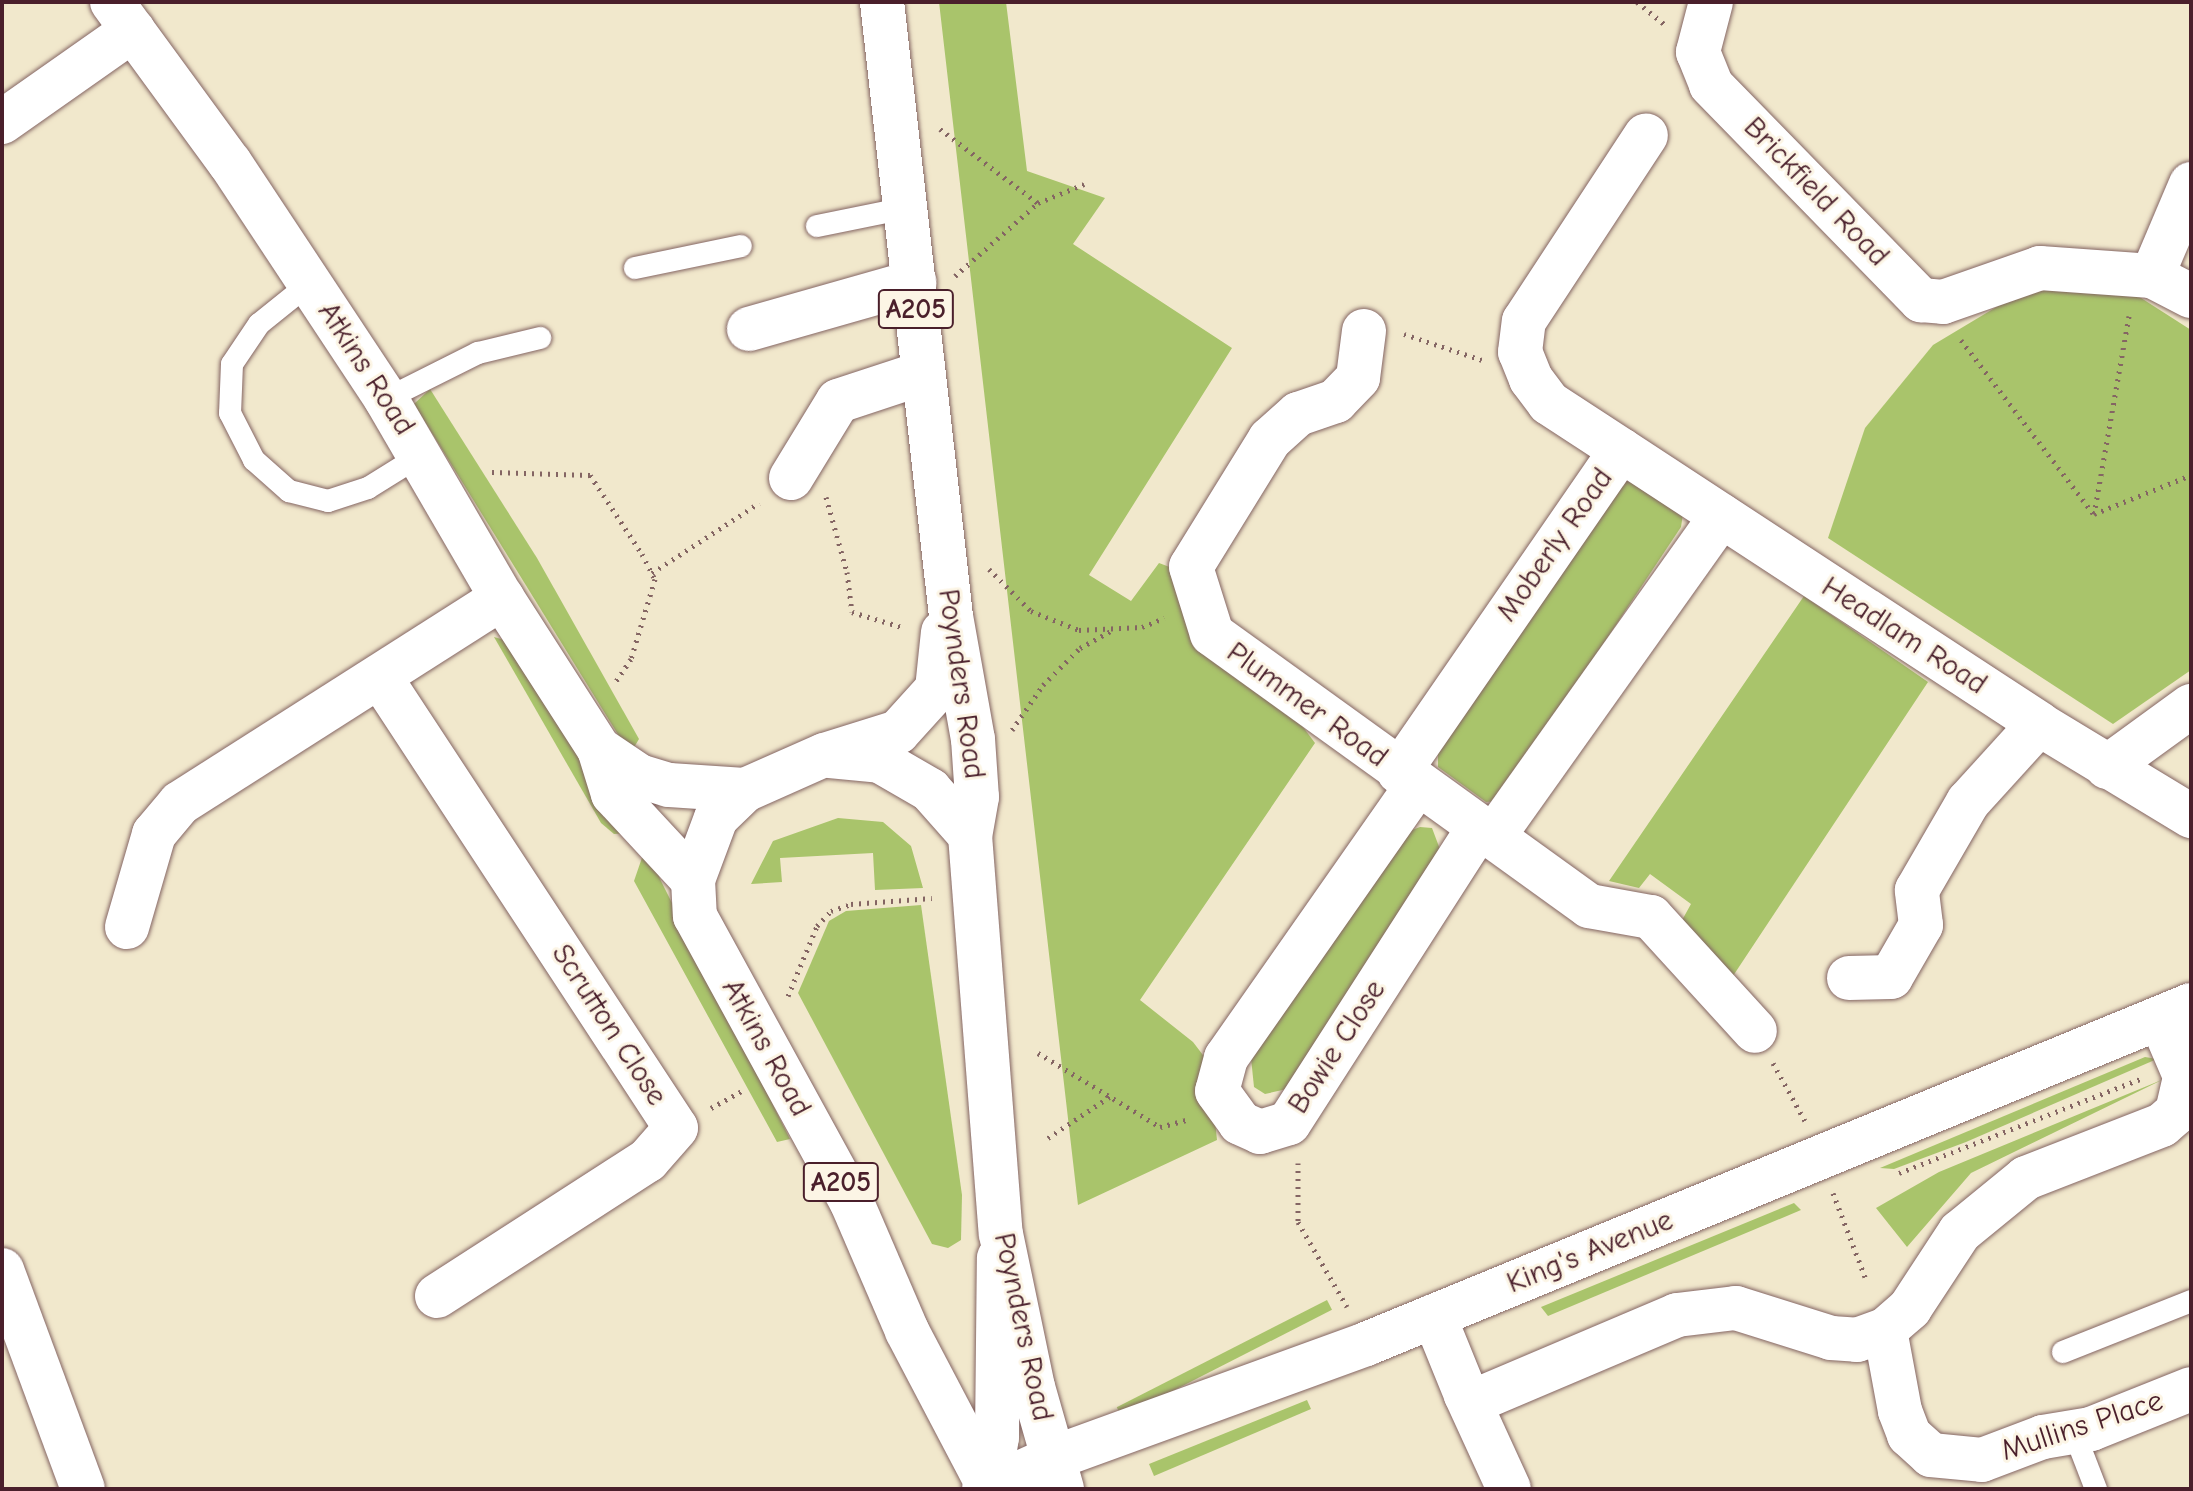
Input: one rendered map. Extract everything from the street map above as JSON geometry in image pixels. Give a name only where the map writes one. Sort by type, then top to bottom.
[{"type":"main road","name":"Poynders Road","points":[[882,2],[906,208],[934,279],[923,373],[946,626],[973,739],[977,797],[970,835],[1001,1234],[1058,1473]]},
{"type":"main road","name":"Brickfield Road","points":[[1711,2],[1698,52],[1711,85],[1926,300]]},
{"type":"main road","points":[[2,122],[123,16]]},
{"type":"main road","name":"Atkins Road","points":[[123,16],[310,283],[386,399],[502,598],[599,749],[613,794],[693,880],[695,916],[852,1203],[913,1342],[988,1488]]},
{"type":"main road","points":[[1524,362],[1520,352],[1524,321],[1646,135]]},
{"type":"main road","points":[[2144,276],[2191,184]]},
{"type":"main road","points":[[1926,300],[1943,302],[2040,268],[2144,276],[2191,296]]},
{"type":"main road","points":[[749,329],[934,279]]},
{"type":"main road","name":"Plummer Road","points":[[1364,331],[1358,378],[1336,401],[1298,414],[1270,439],[1191,567],[1212,634],[1408,778]]},
{"type":"main road","name":"Moberly Road","points":[[1408,778],[1621,450],[1549,403],[1524,362]]},
{"type":"main road","points":[[797,470],[838,401],[923,373]]},
{"type":"main road","name":"Headlam Road","points":[[1621,450],[2039,724],[2191,816]]},
{"type":"main road","name":"Bowie Close","points":[[1226,1110],[1260,1132],[1289,1123],[1486,832],[1721,516]]},
{"type":"main road","points":[[127,927],[154,834],[165,816],[502,598]]},
{"type":"main road","name":"A205","points":[[693,880],[716,818],[745,790],[824,755],[898,732],[937,689],[946,626]]},
{"type":"main road","name":"Scrutton Close","points":[[380,677],[676,1128],[648,1160],[437,1296]]},
{"type":"main road","points":[[2107,767],[2191,706]]},
{"type":"main road","points":[[1849,978],[1891,977],[1921,925],[1917,890],[1968,802],[2039,724]]},
{"type":"main road","name":"Atkins Road","points":[[599,749],[639,776],[669,785],[745,790]]},
{"type":"main road","points":[[824,755],[880,761],[930,790],[970,835]]},
{"type":"main road","points":[[1226,1110],[1217,1091],[1226,1058],[1408,778],[1589,906],[1651,917],[1755,1031]]},
{"type":"main road","points":[[1466,1395],[1484,1397],[1677,1315],[1736,1308],[1831,1338],[1857,1340],[1885,1330],[1910,1308],[1960,1232],[2026,1178],[2162,1125],[2177,1112],[2185,1076],[2176,1011]]},
{"type":"main road","name":"King's Avenue","points":[[988,1488],[1058,1473],[2176,1011]]},
{"type":"main road","name":"A205","points":[[988,1488],[997,1437],[1001,1234]]},
{"type":"main road","points":[[2,1270],[83,1489]]},
{"type":"main road","points":[[1434,1316],[1509,1489]]},
{"type":"main road","name":"Mullins Place","points":[[1885,1330],[1900,1411],[1909,1435],[1931,1455],[1982,1460],[2043,1437],[2074,1432],[2191,1389]]},
{"type":"lane","points":[[817,226],[906,208]]},
{"type":"lane","points":[[635,268],[741,246]]},
{"type":"lane","points":[[310,283],[259,324],[232,364],[230,413],[254,460],[289,491],[328,501],[368,488],[421,455]]},
{"type":"lane","points":[[386,399],[478,353],[540,338]]},
{"type":"lane","points":[[2063,1352],[2191,1301]]},
{"type":"lane","points":[[2074,1432],[2096,1489]]},
{"type":"path","points":[[940,129],[1038,203]]},
{"type":"path","points":[[934,279],[1038,203],[1084,184]]},
{"type":"path","points":[[2094,514],[2144,276]]},
{"type":"path","points":[[1926,300],[2094,514]]},
{"type":"path","points":[[1364,331],[1388,330],[1493,364],[1524,362]]},
{"type":"path","points":[[652,573],[674,563],[797,470],[830,503],[852,612],[946,626]]},
{"type":"path","points":[[492,472],[590,475],[652,573],[655,579],[631,659],[615,683]]},
{"type":"path","points":[[2094,514],[2191,475]]},
{"type":"path","points":[[989,569],[1031,611],[1079,630],[1142,627],[1202,602]]},
{"type":"path","points":[[1005,741],[1043,685],[1080,648],[1115,628]]},
{"type":"path","points":[[788,996],[817,926],[831,911],[851,904],[932,898]]},
{"type":"path","points":[[1755,1031],[1825,1156]]},
{"type":"path","points":[[1038,1053],[1112,1095],[1160,1127],[1226,1110]]},
{"type":"path","points":[[1893,1175],[2152,1075]]},
{"type":"path","points":[[1048,1138],[1112,1095]]},
{"type":"path","points":[[1289,1123],[1298,1139],[1298,1222],[1366,1344]]},
{"type":"path","points":[[1839,1209],[1865,1277]]},
{"type":"green space","points":[[939,2],[1006,2],[1027,171],[1105,198],[1073,244],[1232,348],[1089,575],[1131,601],[1159,563],[1188,574],[1315,743],[1140,1000],[1193,1042],[1209,1063],[1217,1140],[1078,1205]]},
{"type":"green space","points":[[2028,288],[2138,296],[2191,330],[2191,670],[2113,724],[1828,538],[1865,428],[1933,345]]},
{"type":"green space","points":[[430,389],[537,558],[639,739],[630,754],[414,404]]},
{"type":"green space","points":[[1631,477],[1683,514],[1681,527],[1499,801],[1486,802],[1438,767],[1438,751],[1619,487]]},
{"type":"green space","points":[[1804,596],[1928,682],[1727,985],[1681,922],[1691,904],[1650,874],[1639,888],[1609,881]]},
{"type":"green space","points":[[494,637],[508,641],[629,833],[614,834],[601,823]]},
{"type":"green space","points":[[838,818],[883,822],[911,846],[923,888],[875,890],[873,853],[780,858],[782,882],[751,884],[773,841]]},
{"type":"green space","points":[[1432,828],[1441,852],[1287,1089],[1265,1094],[1254,1087],[1251,1058],[1412,830]]},
{"type":"green space","points":[[646,846],[790,1139],[777,1142],[634,881]]},
{"type":"green space","points":[[921,905],[962,1195],[961,1240],[948,1248],[932,1244],[798,993],[829,921],[846,911]]},
{"type":"green space","points":[[2145,1057],[2157,1059],[1966,1142],[1894,1169],[1880,1168]]},
{"type":"green space","points":[[2164,1079],[1971,1173],[1907,1247],[1876,1208],[1939,1172]]},
{"type":"green space","points":[[1794,1203],[1801,1210],[1548,1316],[1541,1307]]},
{"type":"green space","points":[[1327,1300],[1332,1310],[1122,1417],[1117,1407]]},
{"type":"green space","points":[[1307,1400],[1311,1409],[1154,1476],[1149,1464]]}]
